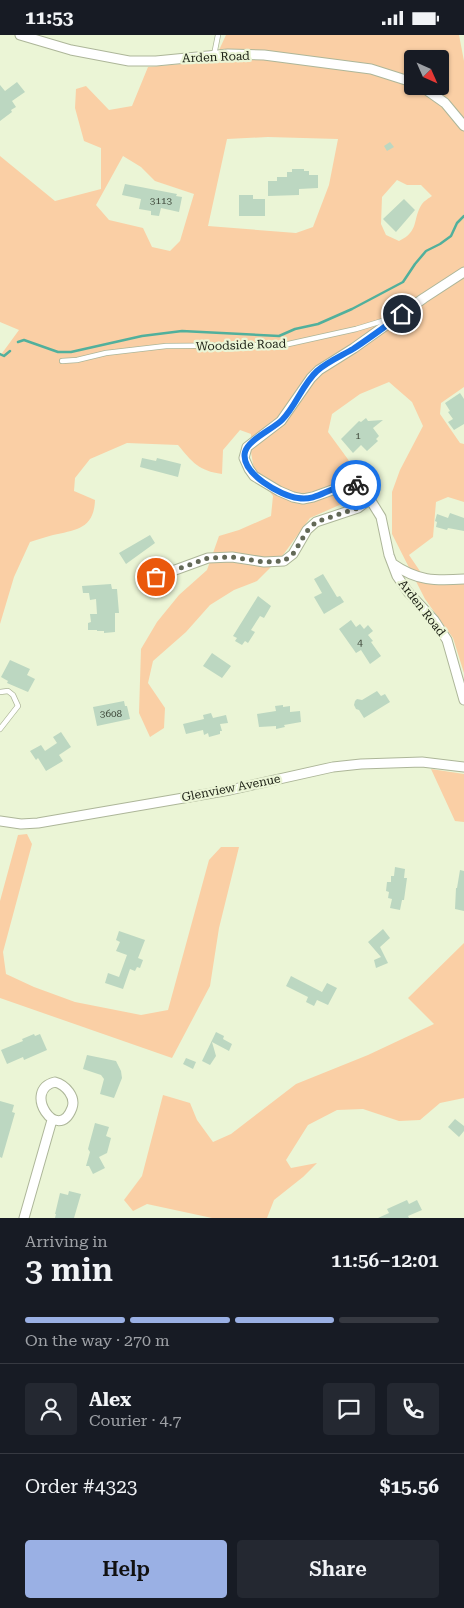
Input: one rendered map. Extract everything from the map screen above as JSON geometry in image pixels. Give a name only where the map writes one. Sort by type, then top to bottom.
[{"type":"street","name":"Arden Road","points":[[20,35],[71,50],[130,61],[214,55],[264,55],[345,65],[404,80]]},
{"type":"street","points":[[434,95],[445,103],[464,126]]},
{"type":"street","name":"Woodside Road","points":[[402,314],[464,272]]},
{"type":"street","name":"Arden Road","points":[[402,314],[354,348],[318,370],[281,421],[251,443],[245,452],[245,462],[254,475],[271,487],[293,497],[303,499],[314,497],[346,485],[355,485],[363,488],[381,517],[393,564],[403,585],[434,620],[447,640],[464,700]]},
{"type":"street","points":[[156,577],[208,558],[232,557],[264,562],[284,561],[293,554],[307,531],[316,522],[358,508],[370,499]]},
{"type":"street","points":[[393,564],[411,575],[423,579],[464,579]]},
{"type":"street","name":"Glenview Avenue","points":[[0,821],[20,824],[38,823],[230,790],[333,767],[361,764],[422,763],[464,767]]},
{"type":"street","points":[[24,1218],[52,1120]]},
{"type":"lane","points":[[214,55],[218,35]]},
{"type":"lane","name":"Woodside Road","points":[[62,361],[77,360],[106,353],[166,347],[284,345],[356,329],[402,314]]},
{"type":"lane","points":[[0,692],[8,691],[13,695],[18,706],[0,726]]},
{"type":"shaded area","points":[[226,35],[459,35],[464,61],[464,387],[441,403],[440,414],[460,443],[464,444],[464,502],[448,497],[436,502],[433,537],[409,555],[424,577],[464,575],[464,673],[453,638],[425,599],[392,534],[392,492],[400,470],[423,426],[412,402],[389,382],[360,394],[332,414],[328,432],[366,484],[353,499],[310,518],[283,555],[257,581],[234,590],[210,605],[186,632],[153,661],[148,683],[165,708],[164,728],[150,737],[139,713],[141,649],[157,622],[179,595],[207,570],[219,536],[239,530],[271,516],[273,496],[254,470],[251,434],[240,430],[223,450],[222,474],[207,471],[197,465],[178,445],[127,443],[90,459],[75,478],[74,491],[95,500],[91,517],[82,527],[30,542],[14,577],[0,624],[0,356],[19,330],[0,322],[0,156],[55,201],[101,189],[101,148],[84,141],[75,108],[76,89],[86,86],[109,110],[132,106],[148,67],[214,61]],"holes":[[[268,137],[338,139],[329,185],[313,227],[296,233],[208,226],[227,139]],[[123,156],[141,167],[155,181],[194,194],[180,241],[170,251],[152,247],[143,228],[109,220],[96,205]],[[397,180],[407,185],[421,185],[432,196],[419,209],[413,229],[406,237],[399,241],[386,235],[381,224],[382,197]]]},
{"type":"shaded area","points":[[431,769],[464,774],[464,822],[455,821]]},
{"type":"shaded area","points":[[27,834],[32,844],[3,952],[6,974],[34,987],[75,1002],[141,1015],[168,1010],[209,860],[221,847],[239,847],[219,928],[210,986],[172,1058],[0,998],[0,901],[18,835]]},
{"type":"shaded area","points":[[464,943],[464,1098],[440,1103],[420,1120],[399,1121],[363,1109],[337,1110],[308,1125],[286,1160],[291,1168],[317,1163],[274,1200],[267,1218],[212,1218],[147,1204],[133,1211],[124,1200],[142,1176],[163,1095],[190,1103],[197,1120],[213,1142],[231,1134],[296,1084],[368,1055],[434,1024],[408,998]]},
{"type":"building","points":[[17,82],[25,92],[12,101],[16,107],[0,121],[0,85],[5,91]]},
{"type":"building","points":[[390,142],[394,147],[387,151],[384,146]]},
{"type":"building","points":[[292,169],[304,169],[304,171],[309,171],[309,175],[318,175],[318,188],[299,189],[299,195],[268,196],[268,181],[277,181],[277,177],[287,177],[287,172],[292,172]]},
{"type":"building","points":[[125,184],[177,194],[176,196],[182,197],[179,212],[161,208],[159,216],[151,215],[151,211],[139,209],[141,199],[122,195]]},
{"type":"building","points":[[239,195],[253,195],[253,199],[265,199],[265,216],[239,216]]},
{"type":"building","points":[[404,199],[415,210],[396,232],[383,219]]},
{"type":"building","points":[[460,393],[464,399],[464,424],[454,430],[448,422],[453,419],[445,403]]},
{"type":"building","points":[[366,418],[368,421],[383,420],[373,428],[379,436],[376,439],[378,441],[367,451],[361,445],[353,453],[341,439],[359,421],[361,422]]},
{"type":"building","points":[[142,458],[156,461],[157,458],[181,464],[178,477],[140,467]]},
{"type":"building","points":[[450,513],[464,518],[464,531],[436,527],[437,514],[448,518]]},
{"type":"building","points":[[150,535],[155,543],[126,564],[119,553]]},
{"type":"building","points":[[323,574],[337,597],[340,596],[344,602],[324,614],[314,597],[322,593],[314,579]]},
{"type":"building","points":[[111,584],[112,589],[117,589],[119,613],[115,613],[115,632],[104,633],[104,631],[88,630],[88,623],[91,622],[90,614],[97,614],[96,599],[90,600],[89,593],[83,593],[82,586]]},
{"type":"building","points":[[258,596],[271,606],[264,618],[260,616],[251,630],[255,632],[248,643],[245,641],[242,645],[235,641],[237,638],[233,636]]},
{"type":"building","points":[[351,620],[356,627],[360,624],[364,629],[368,625],[373,631],[368,635],[381,656],[370,664],[361,650],[356,653],[339,629]]},
{"type":"building","points":[[212,653],[231,666],[222,678],[203,666]]},
{"type":"building","points":[[10,660],[30,669],[27,675],[35,679],[28,692],[7,683],[8,681],[1,677]]},
{"type":"building","points":[[377,691],[381,696],[385,694],[390,702],[364,718],[359,710],[356,709],[355,701],[357,699],[362,700]]},
{"type":"building","points":[[124,701],[130,719],[97,726],[93,707]]},
{"type":"building","points":[[283,705],[283,707],[290,706],[290,712],[300,711],[301,722],[284,725],[285,727],[276,729],[276,726],[259,727],[257,714],[276,711],[275,706]]},
{"type":"building","points":[[211,713],[213,718],[226,715],[228,723],[220,724],[222,731],[220,731],[220,734],[209,737],[208,733],[204,735],[203,730],[186,734],[183,724],[204,719],[203,715]]},
{"type":"building","points":[[61,732],[71,747],[59,755],[63,761],[46,771],[38,758],[36,760],[30,751],[41,745],[45,751],[57,743],[53,737]]},
{"type":"building","points":[[395,867],[405,869],[404,878],[407,878],[404,900],[402,900],[400,910],[390,908],[392,899],[388,898],[389,892],[386,891],[387,882],[391,882],[391,876],[394,876]]},
{"type":"building","points":[[460,870],[464,871],[464,911],[455,909],[456,888]]},
{"type":"building","points":[[383,929],[390,938],[380,947],[388,963],[376,968],[374,960],[381,957],[368,942]]},
{"type":"building","points":[[119,931],[145,940],[138,958],[143,960],[140,968],[137,967],[135,971],[130,969],[123,989],[105,983],[108,973],[119,977],[127,955],[116,951],[120,942],[116,940]]},
{"type":"building","points":[[291,976],[322,992],[327,983],[337,988],[328,1005],[317,1000],[314,1006],[306,1002],[308,997],[286,986]]},
{"type":"building","points":[[216,1032],[224,1036],[223,1039],[232,1044],[229,1051],[212,1042],[216,1056],[210,1065],[202,1061]]},
{"type":"building","points":[[34,1034],[35,1036],[40,1034],[47,1050],[24,1060],[23,1057],[7,1064],[1,1050]]},
{"type":"building","points":[[87,1055],[116,1061],[122,1078],[114,1098],[100,1094],[104,1079],[101,1075],[83,1069]]},
{"type":"building","points":[[186,1058],[196,1062],[193,1069],[183,1064]]},
{"type":"building","points":[[0,1101],[14,1105],[12,1112],[15,1113],[2,1158],[0,1157]]},
{"type":"building","points":[[455,1119],[464,1126],[464,1131],[459,1137],[448,1127]]},
{"type":"building","points":[[95,1123],[109,1127],[106,1136],[111,1138],[107,1153],[99,1157],[105,1168],[93,1174],[89,1166],[86,1166],[90,1152],[88,1149]]},
{"type":"building","points":[[69,1191],[81,1194],[74,1218],[55,1218],[60,1193],[68,1195]]},
{"type":"building","points":[[407,1200],[409,1204],[417,1200],[422,1210],[408,1216],[409,1218],[378,1218],[389,1213],[387,1209]]},
{"type":"waterway","points":[[18,342],[24,340],[58,352],[71,352],[142,336],[182,331],[279,336],[295,329],[318,324],[352,309],[403,282],[426,251],[451,236],[457,223],[464,216]]},
{"type":"waterway","points":[[0,354],[4,356],[10,351]]},
{"type":"way so far","points":[[156,577],[208,558],[232,557],[264,562],[284,561],[293,554],[307,531],[316,522],[358,508],[370,499],[363,488],[356,485]]},
{"type":"route","points":[[356,485],[341,485],[308,499],[298,499],[279,491],[254,475],[245,462],[245,452],[251,443],[281,421],[318,370],[354,348],[402,314]]}]
